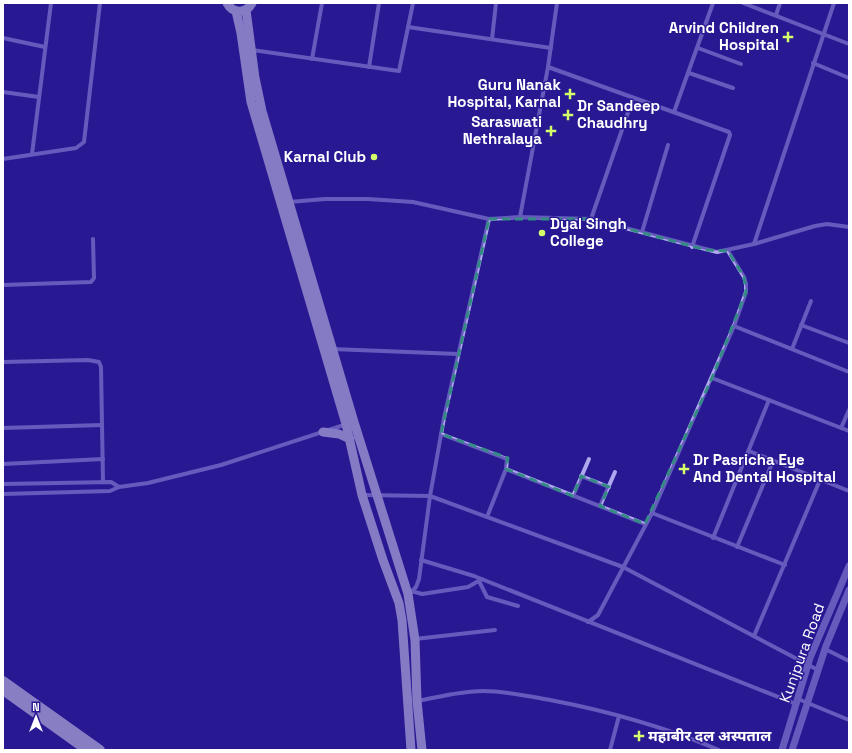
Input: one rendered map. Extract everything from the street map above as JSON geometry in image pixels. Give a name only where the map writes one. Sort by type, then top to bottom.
[{"type":"highway","points":[[3,681],[81,745]]},
{"type":"highway","points":[[3,690],[81,745],[100,750]]},
{"type":"main road","points":[[227,3],[236,11],[241,33],[251,102],[285,202]]},
{"type":"main road","points":[[236,11],[249,6],[252,50],[262,111],[285,202],[350,423],[377,495],[410,593],[415,640],[417,701],[422,750]]},
{"type":"main road","points":[[350,423],[350,439],[362,495],[383,560],[399,603],[402,620],[411,750]]},
{"type":"main road","points":[[323,432],[338,434],[350,439]]},
{"type":"main road","points":[[405,666],[415,666]]},
{"type":"main road","points":[[410,738],[421,738]]},
{"type":"street","points":[[32,154],[51,3]]},
{"type":"street","points":[[3,159],[76,148],[84,142],[100,3]]},
{"type":"street","points":[[312,59],[322,3]]},
{"type":"street","points":[[369,67],[379,3]]},
{"type":"street","points":[[252,50],[399,70],[412,3]]},
{"type":"street","points":[[492,39],[496,3]]},
{"type":"street","points":[[520,217],[548,67],[557,3]]},
{"type":"street","points":[[674,112],[713,3]]},
{"type":"street","points":[[743,3],[849,44]]},
{"type":"street","points":[[776,15],[780,3]]},
{"type":"street","points":[[754,244],[822,33],[834,3]]},
{"type":"street","points":[[408,27],[551,48]]},
{"type":"street","points":[[3,38],[45,47]]},
{"type":"street","points":[[698,48],[741,64]]},
{"type":"street","points":[[813,63],[849,78]]},
{"type":"street","points":[[548,67],[726,130],[730,135],[692,247]]},
{"type":"street","points":[[689,73],[734,88]]},
{"type":"street","points":[[3,92],[39,97]]},
{"type":"street","points":[[591,219],[633,98]]},
{"type":"street","points":[[642,232],[668,145]]},
{"type":"street","points":[[285,202],[325,198],[368,199],[413,202],[489,219],[520,217],[591,219],[692,247],[717,252],[728,251],[815,226],[827,224],[849,227]]},
{"type":"street","points":[[410,593],[418,583],[430,496],[441,434],[489,219]]},
{"type":"street","points":[[3,285],[91,282],[94,278],[93,239]]},
{"type":"street","points":[[588,622],[598,615],[652,513],[734,326],[746,292],[746,284],[744,277],[728,251]]},
{"type":"street","points":[[792,348],[811,301]]},
{"type":"street","points":[[801,325],[849,343]]},
{"type":"street","points":[[734,326],[849,372]]},
{"type":"street","points":[[328,350],[458,354]]},
{"type":"street","points":[[3,362],[88,360],[98,362],[101,367],[103,482]]},
{"type":"street","points":[[712,378],[849,431]]},
{"type":"street","points":[[713,538],[769,400]]},
{"type":"street","points":[[842,428],[849,410]]},
{"type":"street","points":[[3,494],[110,491],[119,487],[148,483],[207,468],[350,423]]},
{"type":"street","points":[[3,428],[102,425]]},
{"type":"street","points":[[441,434],[504,457],[507,463],[506,469],[488,517]]},
{"type":"street","points":[[749,451],[849,491]]},
{"type":"street","points":[[3,464],[103,459]]},
{"type":"street","points":[[573,496],[589,459]]},
{"type":"street","points":[[737,547],[773,461]]},
{"type":"street","points":[[506,469],[645,524]]},
{"type":"street","points":[[600,506],[615,472]]},
{"type":"street","points":[[582,476],[609,486]]},
{"type":"street","points":[[754,636],[820,480]]},
{"type":"street","points":[[3,484],[111,482],[119,487]]},
{"type":"street","points":[[362,495],[430,496],[623,567],[818,670]]},
{"type":"street","points":[[652,513],[713,538],[785,564]]},
{"type":"street","points":[[421,560],[480,580],[797,702],[807,703],[849,720]]},
{"type":"street","name":"Kunjpura Road","points":[[782,750],[808,665],[849,568]]},
{"type":"street","points":[[410,593],[422,594],[468,587],[480,580]]},
{"type":"street","points":[[480,580],[487,597],[518,606]]},
{"type":"street","points":[[792,750],[825,649],[849,590]]},
{"type":"street","points":[[415,640],[495,630]]},
{"type":"street","points":[[825,649],[849,661]]},
{"type":"street","points":[[407,701],[417,701],[465,692],[507,692],[578,705],[619,716],[692,738],[719,750]]},
{"type":"street","points":[[610,750],[619,716]]},
{"type":"highlighted area","points":[[489,219],[591,219],[706,250],[728,251],[744,277],[746,292],[712,378],[645,524],[600,506],[609,487],[581,476],[573,496],[506,469],[508,458],[441,434]]},
{"type":"place","name":"Arvind Children Hospital","points":[[788,37]]},
{"type":"place","name":"Guru Nanak Hospital, Karnal","points":[[570,94]]},
{"type":"place","name":"Dr Sandeep Chaudhry","points":[[568,115]]},
{"type":"place","name":"Saraswati Nethralaya","points":[[551,131]]},
{"type":"place","name":"Karnal Club","points":[[374,157]]},
{"type":"place","name":"Dyal Singh College","points":[[542,233]]},
{"type":"place","name":"Dr Pasricha Eye And Dental Hospital","points":[[684,469]]},
{"type":"place","name":"महाबीर दल अस्पताल","points":[[639,736]]}]
